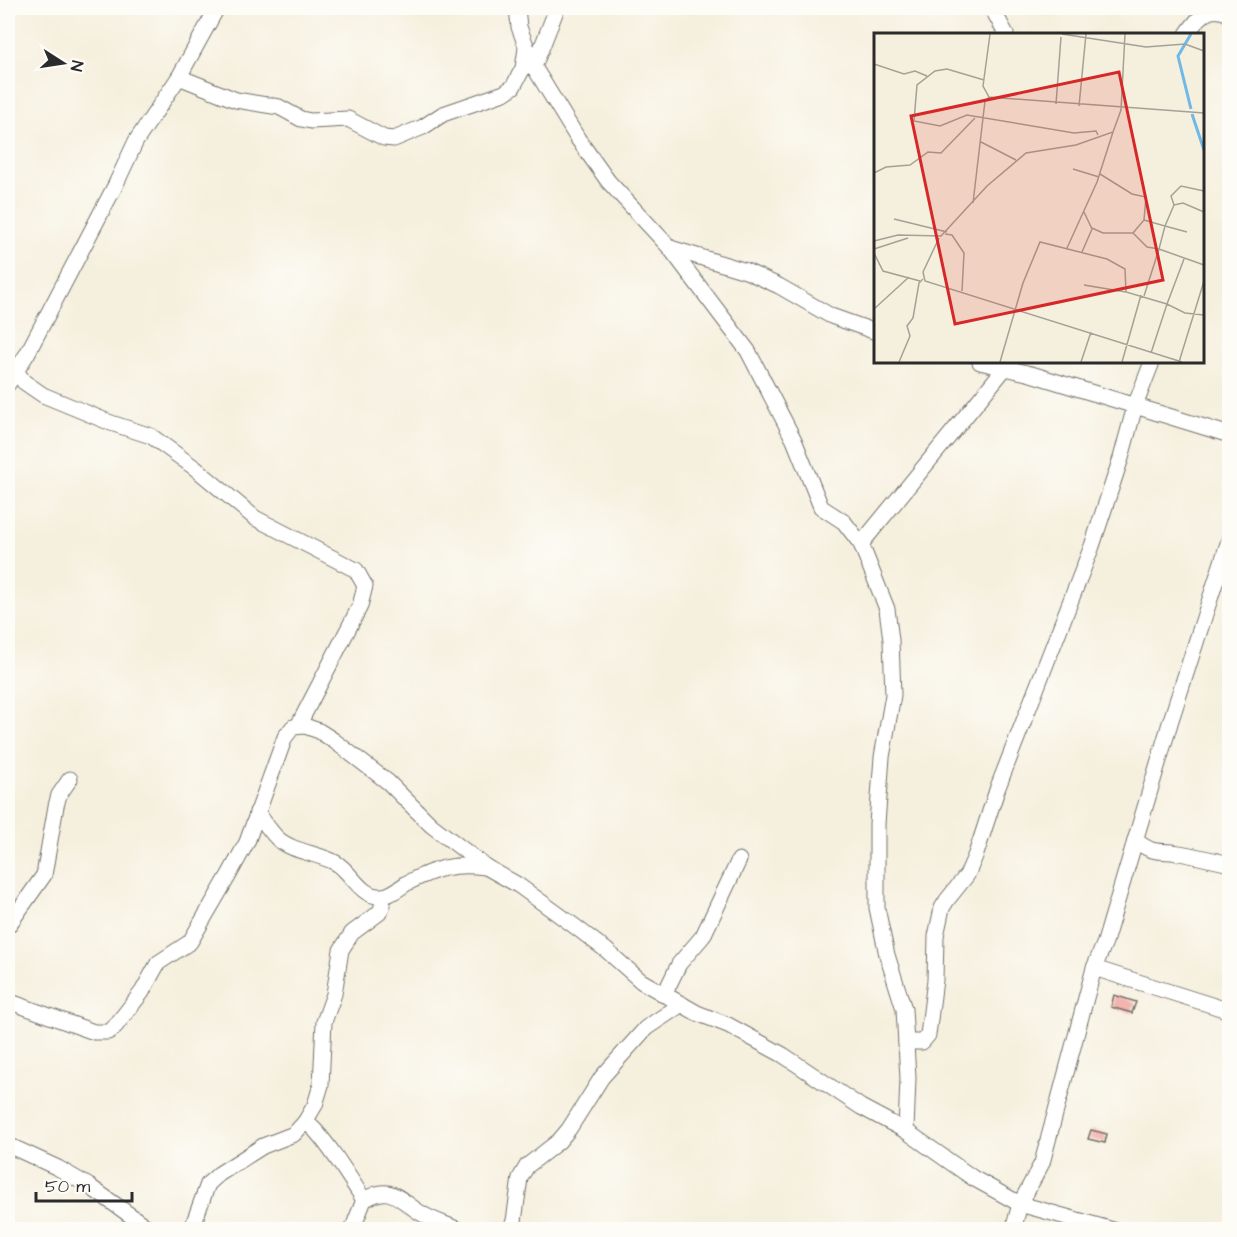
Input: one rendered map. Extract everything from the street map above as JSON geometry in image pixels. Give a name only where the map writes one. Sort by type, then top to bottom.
[{"type":"street","points":[[8,384],[12,368],[115,186],[136,141],[179,77],[217,8]]},
{"type":"street","points":[[534,67],[556,8]]},
{"type":"street","points":[[992,8],[1005,33]]},
{"type":"street","points":[[514,10],[534,67],[578,139],[608,181],[670,248],[748,351],[794,440],[821,507],[844,522],[861,544],[887,609],[891,640],[893,695],[882,758],[877,824],[877,908],[887,955],[904,1009],[908,1078],[906,1131]]},
{"type":"street","points":[[1188,33],[1202,15],[1210,11],[1223,10],[1230,15]]},
{"type":"street","points":[[179,77],[236,100],[279,107],[301,119],[310,121],[348,120],[384,138],[394,139],[423,127],[442,114],[504,93],[513,87],[523,68],[526,48]]},
{"type":"street","points":[[670,248],[746,272],[779,286],[831,316],[874,331]]},
{"type":"street","points":[[984,363],[1230,435]]},
{"type":"street","points":[[906,1042],[922,1042],[928,1035],[936,980],[936,936],[942,908],[967,875],[976,854],[1028,707],[1092,546],[1121,459],[1135,406],[1152,363]]},
{"type":"street","points":[[12,368],[24,382],[43,395],[111,423],[151,436],[195,468],[255,518],[356,570],[364,586],[360,606],[298,726]]},
{"type":"street","points":[[861,544],[1005,368]]},
{"type":"street","points":[[1013,1230],[1020,1204],[1042,1163],[1094,968],[1105,942],[1206,606],[1230,537]]},
{"type":"street","points":[[8,1001],[94,1032],[108,1032],[113,1029],[142,993],[158,963],[190,942],[247,842],[285,737],[289,730],[298,726],[319,731],[333,740],[388,783],[431,825],[486,867],[518,885],[606,950],[640,981],[783,1055],[861,1107],[906,1131],[973,1178],[1020,1204],[1113,1230]]},
{"type":"street","points":[[8,926],[44,875],[56,806],[59,795],[70,779]]},
{"type":"street","points":[[257,812],[276,837],[284,843],[335,862],[371,894],[383,896],[435,869],[468,864],[486,867]]},
{"type":"street","points":[[1135,840],[1153,851],[1174,852],[1230,864]]},
{"type":"street","points":[[664,995],[679,964],[703,936],[739,861]]},
{"type":"street","points":[[191,1230],[208,1185],[219,1174],[264,1146],[294,1134],[305,1122],[315,1105],[321,1086],[324,1022],[334,994],[340,953],[352,933],[379,913],[383,904],[383,896]]},
{"type":"street","points":[[1094,968],[1230,1011]]},
{"type":"street","points":[[510,1230],[514,1221],[520,1178],[527,1166],[559,1141],[602,1077],[646,1028],[682,1004]]},
{"type":"street","points":[[305,1122],[312,1127],[334,1156],[364,1200]]},
{"type":"street","points":[[8,1144],[89,1186],[151,1230]]},
{"type":"street","points":[[352,1230],[364,1200],[381,1192],[394,1194],[419,1212],[459,1230]]},
{"type":"building","points":[[1114,995],[1136,1002],[1132,1013],[1111,1007]]},
{"type":"building","points":[[1091,1130],[1107,1134],[1105,1143],[1088,1139]]}]
